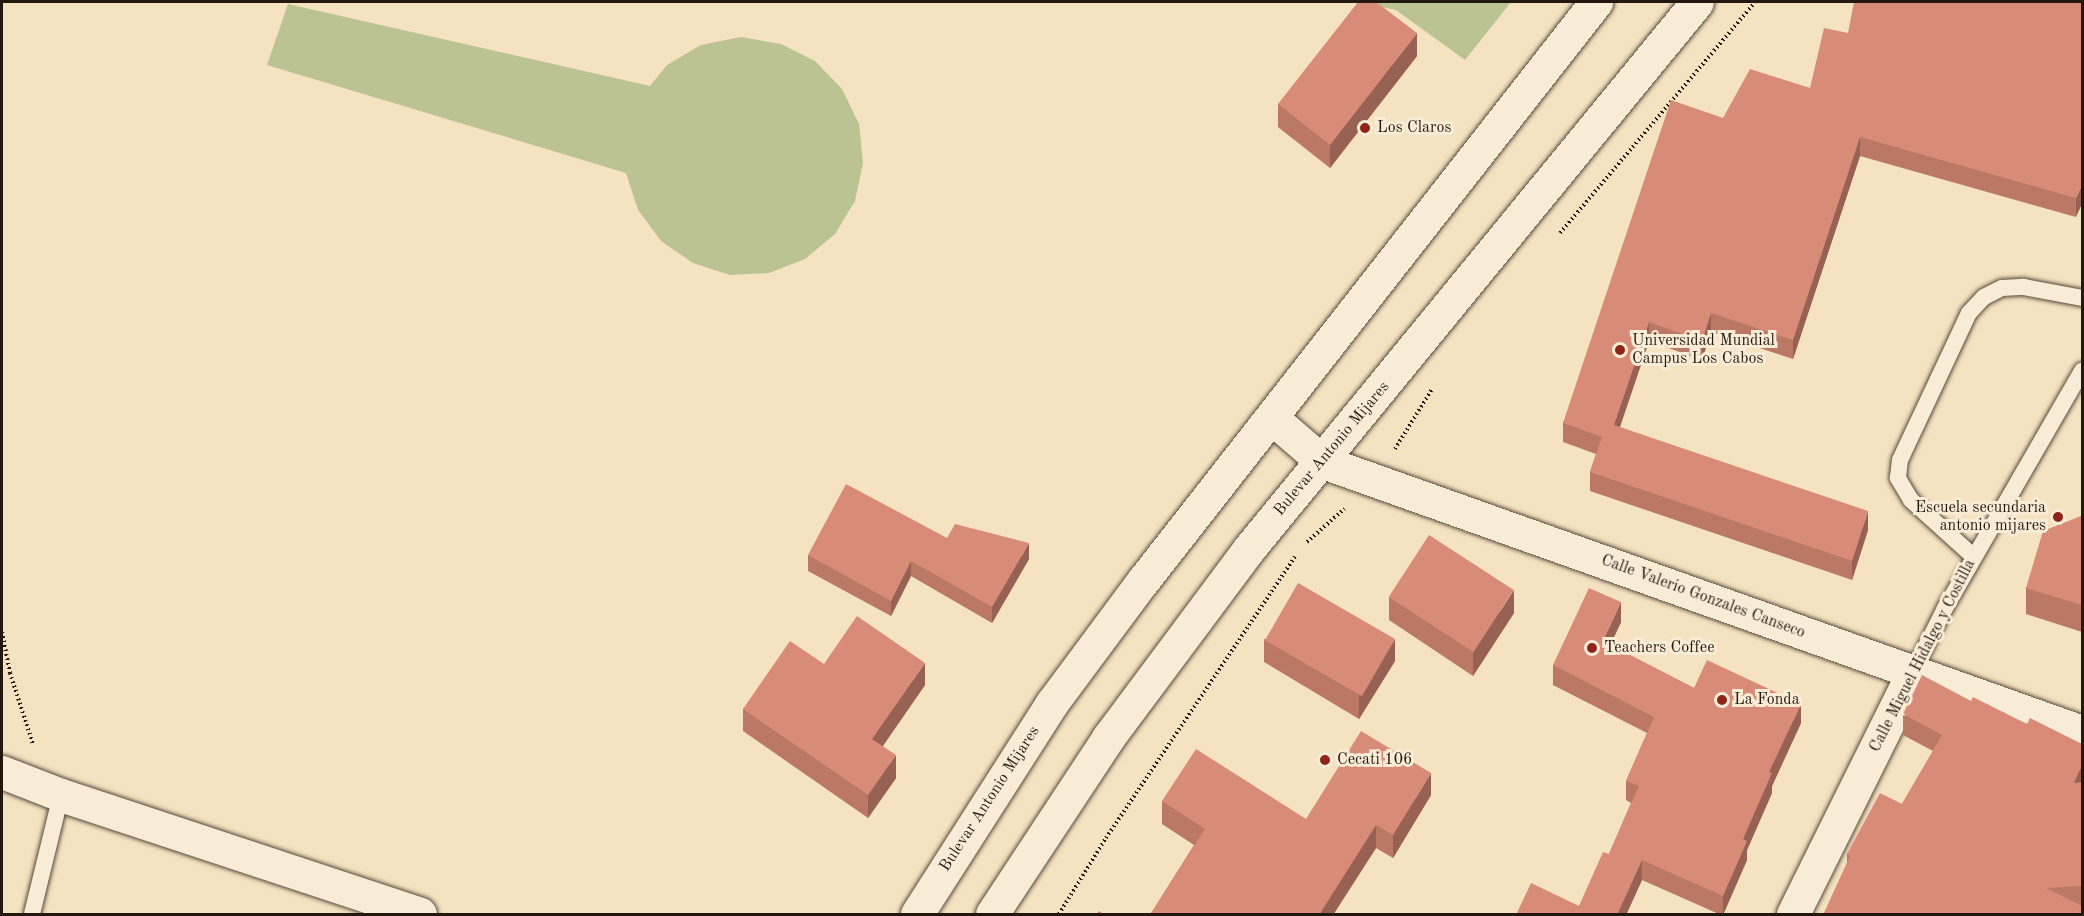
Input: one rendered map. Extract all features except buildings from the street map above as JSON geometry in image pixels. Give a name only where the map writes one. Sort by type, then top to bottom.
[{"type":"main road","name":"Bulevar Antonio Mijares","points":[[917,915],[1052,703],[1596,2]]},
{"type":"main road","name":"Bulevar Antonio Mijares","points":[[992,915],[1115,729],[1248,550],[1323,462],[1696,2]]},
{"type":"main road","points":[[1272,418],[1323,462]]},
{"type":"main road","name":"Calle Valerio Gonzales Canseco","points":[[1323,462],[2082,732]]},
{"type":"main road","name":"Calle Miguel Hidalgo y Costilla","points":[[1793,915],[1913,672]]},
{"type":"main road","points":[[2,772],[54,793],[386,909],[420,915]]},
{"type":"lane","points":[[1974,557],[1911,500],[1898,478],[1900,460],[1969,313],[1984,297],[2002,288],[2024,287],[2082,298]]},
{"type":"lane","name":"Calle Miguel Hidalgo y Costilla","points":[[1913,672],[1974,557],[2082,371]]},
{"type":"lane","points":[[32,915],[54,793]]},
{"type":"path","points":[[2,632],[10,673],[54,793]]},
{"type":"green space","points":[[1357,2],[1511,2],[1465,60],[1396,10]]},
{"type":"green space","points":[[288,4],[650,86],[667,65],[701,45],[741,37],[781,44],[815,61],[842,89],[859,124],[863,163],[855,201],[835,234],[805,259],[769,273],[730,275],[693,263],[661,241],[638,210],[626,173],[267,65]]},
{"type":"place","name":"Los Claros","points":[[1365,128]]},
{"type":"place","name":"Universidad Mundial Campus Los Cabos","points":[[1620,350]]},
{"type":"place","name":"Escuela secundaria antonio mijares","points":[[2058,517]]},
{"type":"place","name":"Teachers Coffee","points":[[1592,648]]},
{"type":"place","name":"La Fonda","points":[[1722,700]]},
{"type":"place","name":"Cecati 106","points":[[1325,760]]}]
